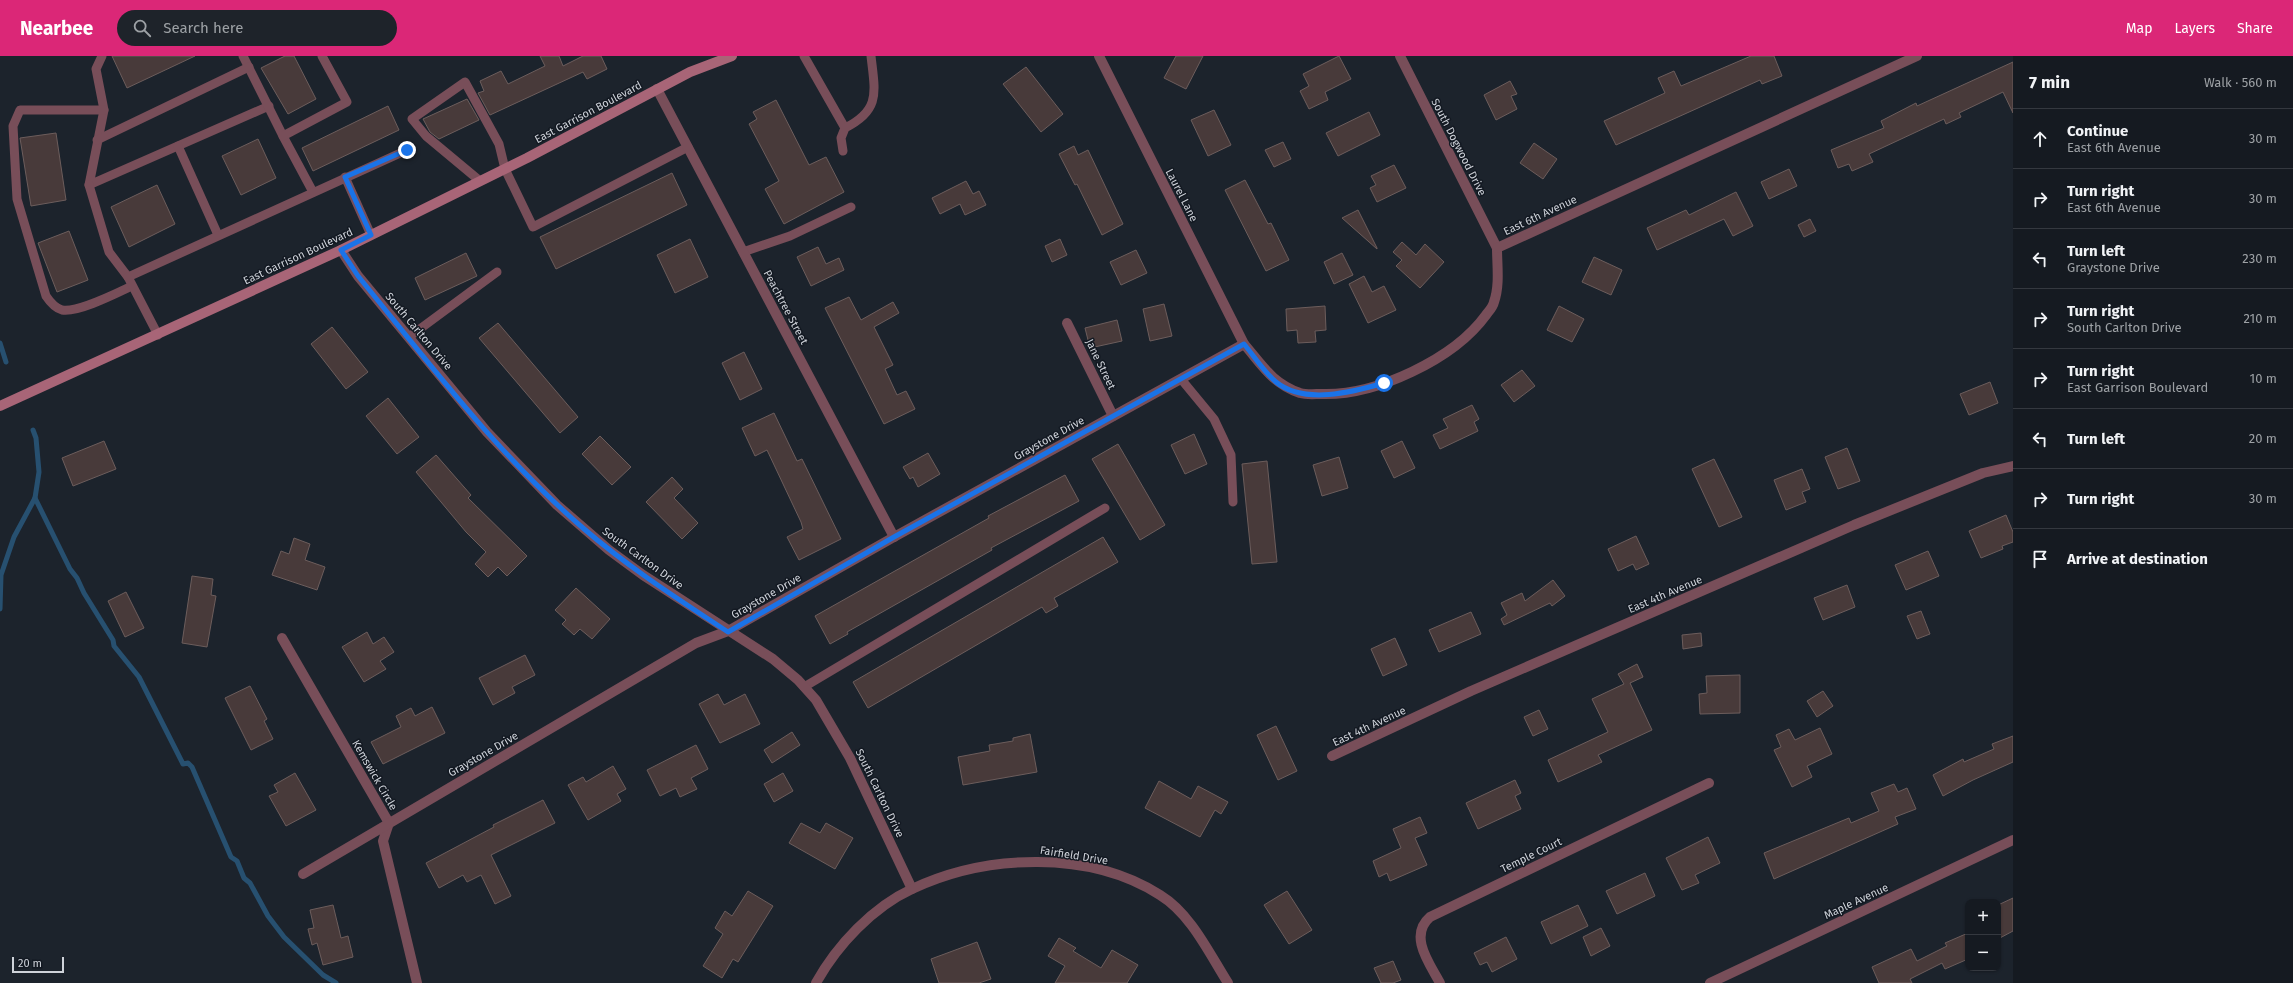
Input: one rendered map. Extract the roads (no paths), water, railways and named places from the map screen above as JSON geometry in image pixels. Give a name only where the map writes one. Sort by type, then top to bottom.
[{"type":"main road","name":"East Garrison Boulevard","points":[[0,406],[341,250],[505,169],[690,72],[732,56]]},
{"type":"street","name":"Laurel Lane","points":[[1099,56],[1244,344]]},
{"type":"street","name":"South Dogwood Drive","points":[[1400,56],[1497,248]]},
{"type":"street","name":"East 6th Avenue","points":[[1244,344],[1277,382],[1302,393],[1330,394],[1357,390],[1384,383],[1434,360],[1478,325],[1494,303],[1498,276],[1497,248],[1917,56]]},
{"type":"street","name":"Peachtree Street","points":[[657,89],[894,537]]},
{"type":"street","name":"South Carlton Drive","points":[[341,250],[358,276],[487,432],[557,505],[620,558],[728,632],[773,659],[804,687],[832,725],[850,758],[912,889]]},
{"type":"street","name":"Jane Street","points":[[1067,323],[1113,416]]},
{"type":"street","name":"Graystone Drive","points":[[303,874],[696,643],[728,632],[894,537],[1244,344]]},
{"type":"street","name":"East 4th Avenue","points":[[1332,756],[1471,691],[1854,525],[1983,473],[2013,466]]},
{"type":"street","name":"Kemswick Circle","points":[[282,638],[389,823],[383,841],[417,983]]},
{"type":"street","name":"Temple Court","points":[[1440,983],[1424,952],[1420,937],[1420,929],[1430,917],[1709,783]]},
{"type":"street","name":"Maple Avenue","points":[[1710,983],[2013,840]]},
{"type":"street","name":"Fairfield Drive","points":[[816,983],[824,969],[865,921],[912,889],[974,868],[1000,863],[1056,862],[1111,873],[1137,882],[1161,895],[1181,913],[1198,935],[1228,983]]},
{"type":"lane","points":[[102,56],[96,69],[104,110],[89,185],[109,252],[128,277],[158,335]]},
{"type":"lane","points":[[243,56],[269,106],[282,136],[313,192]]},
{"type":"lane","points":[[282,136],[347,102],[322,56]]},
{"type":"lane","points":[[804,56],[845,128]]},
{"type":"lane","points":[[843,151],[841,138],[845,128],[860,121],[869,112],[873,99],[871,56]]},
{"type":"lane","points":[[97,140],[249,67]]},
{"type":"lane","points":[[480,181],[426,136],[412,119],[465,82],[499,144],[505,169],[533,227],[688,147]]},
{"type":"lane","points":[[89,185],[269,106]]},
{"type":"lane","points":[[104,110],[20,110],[13,126],[17,199],[46,296],[52,304],[62,310],[73,310],[132,286]]},
{"type":"lane","points":[[178,146],[218,235]]},
{"type":"lane","points":[[128,277],[407,150]]},
{"type":"lane","points":[[345,177],[371,235]]},
{"type":"lane","points":[[743,252],[790,236],[851,208]]},
{"type":"lane","points":[[409,337],[497,272]]},
{"type":"lane","points":[[1181,379],[1214,419],[1231,455],[1233,502]]},
{"type":"lane","points":[[804,687],[1105,508]]},
{"type":"waterway","points":[[0,343],[6,362]]},
{"type":"waterway","points":[[0,609],[1,575],[14,537],[35,498],[39,472],[36,438],[33,430]]},
{"type":"waterway","points":[[35,498],[70,569],[77,578],[84,593],[113,640],[114,646],[139,677],[183,764],[188,763],[192,767],[231,857],[237,861],[244,878],[250,883],[268,916],[284,937],[323,975],[336,983]]}]
